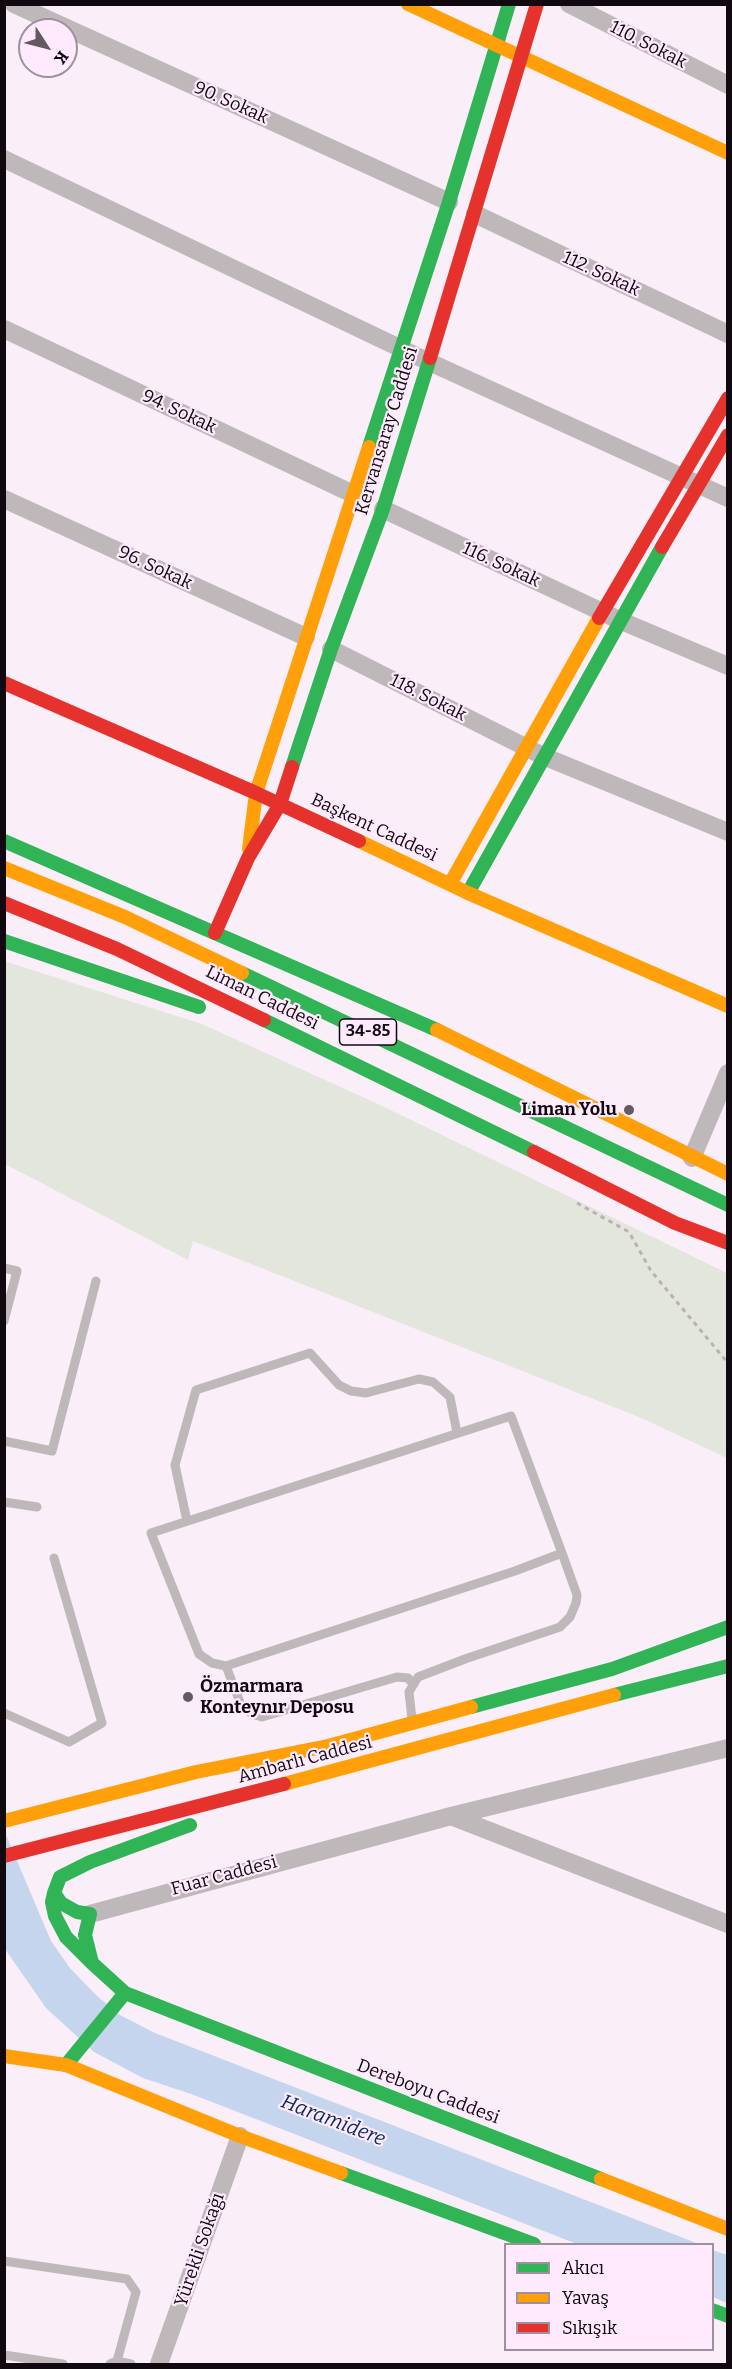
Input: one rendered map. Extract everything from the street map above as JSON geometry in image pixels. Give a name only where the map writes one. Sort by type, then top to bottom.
[{"type":"main road","points":[[408,4],[728,153]]},
{"type":"main road","name":"Kervansaray Caddesi","points":[[248,858],[256,793],[449,202],[509,4]]},
{"type":"main road","name":"Kervansaray Caddesi","points":[[215,933],[248,858],[280,804],[331,649],[383,509],[427,361],[475,214],[537,4]]},
{"type":"main road","points":[[450,884],[525,746],[728,398]]},
{"type":"main road","points":[[468,893],[619,620],[728,435]]},
{"type":"main road","name":"Başkent Caddesi","points":[[4,683],[256,793],[468,893],[728,1006]]},
{"type":"main road","points":[[4,841],[443,1033],[728,1174]]},
{"type":"main road","name":"Liman Caddesi","points":[[4,868],[125,917],[728,1205]]},
{"type":"main road","name":"Liman Caddesi","points":[[4,903],[117,949],[396,1083],[675,1223],[728,1243]]},
{"type":"main road","points":[[4,941],[239,1021],[396,1083]]},
{"type":"main road","points":[[675,1223],[728,1249]]},
{"type":"main road","points":[[612,1670],[728,1627]]},
{"type":"main road","points":[[612,1670],[728,1639]]},
{"type":"main road","name":"Ambarlı Caddesi","points":[[4,1857],[250,1794],[728,1666]]},
{"type":"main road","name":"Ambarlı Caddesi","points":[[4,1821],[196,1772],[328,1746],[612,1670]]},
{"type":"main road","points":[[66,2065],[121,1997],[63,1930],[55,1916],[52,1902],[60,1877],[90,1862],[183,1828],[250,1794]]},
{"type":"main road","points":[[54,1893],[66,1908],[90,1914],[85,1935],[92,1963]]},
{"type":"main road","name":"Dereboyu Caddesi","points":[[121,1997],[728,2229]]},
{"type":"main road","points":[[4,2056],[66,2065],[240,2136],[531,2243]]},
{"type":"street","name":"90. Sokak","points":[[14,4],[449,202]]},
{"type":"street","name":"110. Sokak","points":[[569,4],[728,85]]},
{"type":"street","points":[[4,159],[427,361],[728,498]]},
{"type":"street","name":"112. Sokak","points":[[475,214],[728,334]]},
{"type":"street","name":"94. Sokak","points":[[4,329],[353,494]]},
{"type":"street","name":"96. Sokak","points":[[4,499],[306,636]]},
{"type":"street","name":"116. Sokak","points":[[383,509],[619,620],[728,666]]},
{"type":"street","name":"118. Sokak","points":[[331,649],[543,756],[728,832]]},
{"type":"street","points":[[692,1158],[728,1073]]},
{"type":"street","name":"Fuar Caddesi","points":[[90,1914],[451,1816],[728,1748]]},
{"type":"street","points":[[451,1816],[728,1924]]},
{"type":"street","name":"Yürekli Sokağı","points":[[159,2364],[240,2136]]},
{"type":"lane","points":[[4,1268],[17,1271],[4,1321]]},
{"type":"lane","points":[[4,1441],[52,1451],[96,1281]]},
{"type":"lane","points":[[187,1521],[175,1465],[196,1390],[310,1353],[339,1385],[358,1393],[419,1379],[433,1382],[450,1397],[457,1434]]},
{"type":"lane","points":[[413,1723],[408,1698],[418,1677],[560,1627],[566,1623],[573,1611],[577,1595],[562,1553],[511,1416],[151,1533],[199,1654],[212,1663],[226,1666],[515,1571],[562,1553]]},
{"type":"lane","points":[[4,1502],[37,1508]]},
{"type":"lane","points":[[4,1713],[69,1742],[102,1723],[54,1558]]},
{"type":"lane","points":[[226,1666],[241,1705],[252,1714],[262,1717],[398,1677],[408,1678],[413,1684]]},
{"type":"lane","points":[[4,2260],[127,2279],[136,2292],[113,2363],[131,2364]]},
{"type":"lane","points":[[4,2355],[63,2364]]},
{"type":"path","points":[[574,1201],[629,1232],[651,1271],[728,1363]]},
{"type":"shaded area","points":[[4,961],[202,1024],[378,1104],[727,1273],[727,1458],[639,1417],[193,1241],[188,1260],[5,1164]]},
{"type":"water","name":"Haramidere","points":[[4,1830],[51,1941],[70,1968],[97,1996],[120,2015],[155,2033],[696,2243],[574,2243],[194,2095],[143,2078],[94,2052],[46,2008],[5,1949]]},
{"type":"water","points":[[714,2251],[727,2255],[727,2303],[714,2297]]},
{"type":"traffic: fast","points":[[369,447],[449,202],[509,4]]},
{"type":"traffic: fast","points":[[292,767],[331,649],[383,509],[430,358]]},
{"type":"traffic: fast","points":[[468,893],[662,547]]},
{"type":"traffic: fast","points":[[4,841],[437,1030]]},
{"type":"traffic: fast","points":[[4,941],[199,1007]]},
{"type":"traffic: fast","points":[[242,973],[728,1205]]},
{"type":"traffic: fast","points":[[264,1020],[534,1152]]},
{"type":"traffic: fast","points":[[612,1669],[728,1627]]},
{"type":"traffic: fast","points":[[614,1695],[728,1666]]},
{"type":"traffic: fast","points":[[471,1707],[612,1669]]},
{"type":"traffic: fast","points":[[90,1914],[77,1912],[61,1903],[54,1893],[60,1877],[90,1862],[190,1825]]},
{"type":"traffic: fast","points":[[54,1893],[52,1902],[55,1916],[66,1937],[92,1963]]},
{"type":"traffic: fast","points":[[90,1914],[85,1935],[92,1963],[125,1993],[601,2179]]},
{"type":"traffic: fast","points":[[66,2065],[125,1993]]},
{"type":"traffic: fast","points":[[341,2173],[531,2243]]},
{"type":"traffic: fast","points":[[714,2311],[728,2316]]},
{"type":"traffic: slow","points":[[408,4],[728,153]]},
{"type":"traffic: slow","points":[[249,849],[256,793],[369,447]]},
{"type":"traffic: slow","points":[[450,884],[599,618]]},
{"type":"traffic: slow","points":[[359,841],[468,893],[728,1006]]},
{"type":"traffic: slow","points":[[4,868],[125,917],[242,973]]},
{"type":"traffic: slow","points":[[437,1030],[728,1174]]},
{"type":"traffic: slow","points":[[284,1784],[614,1695]]},
{"type":"traffic: slow","points":[[4,1821],[196,1772],[328,1746],[471,1707]]},
{"type":"traffic: slow","points":[[4,2056],[66,2065],[240,2136],[341,2173]]},
{"type":"traffic: slow","points":[[601,2179],[728,2229]]},
{"type":"traffic: jam","points":[[430,358],[537,4]]},
{"type":"traffic: jam","points":[[599,618],[728,398]]},
{"type":"traffic: jam","points":[[662,547],[728,435]]},
{"type":"traffic: jam","points":[[4,683],[256,793],[359,841]]},
{"type":"traffic: jam","points":[[215,933],[248,858],[280,804],[292,767]]},
{"type":"traffic: jam","points":[[4,903],[117,949],[264,1020]]},
{"type":"traffic: jam","points":[[534,1152],[675,1223],[728,1243]]},
{"type":"traffic: jam","points":[[4,1856],[284,1784]]},
{"type":"place","name":"Liman Yolu","points":[[629,1110]]},
{"type":"place","name":"Özmarmara Konteynır Deposu","points":[[188,1697]]}]
